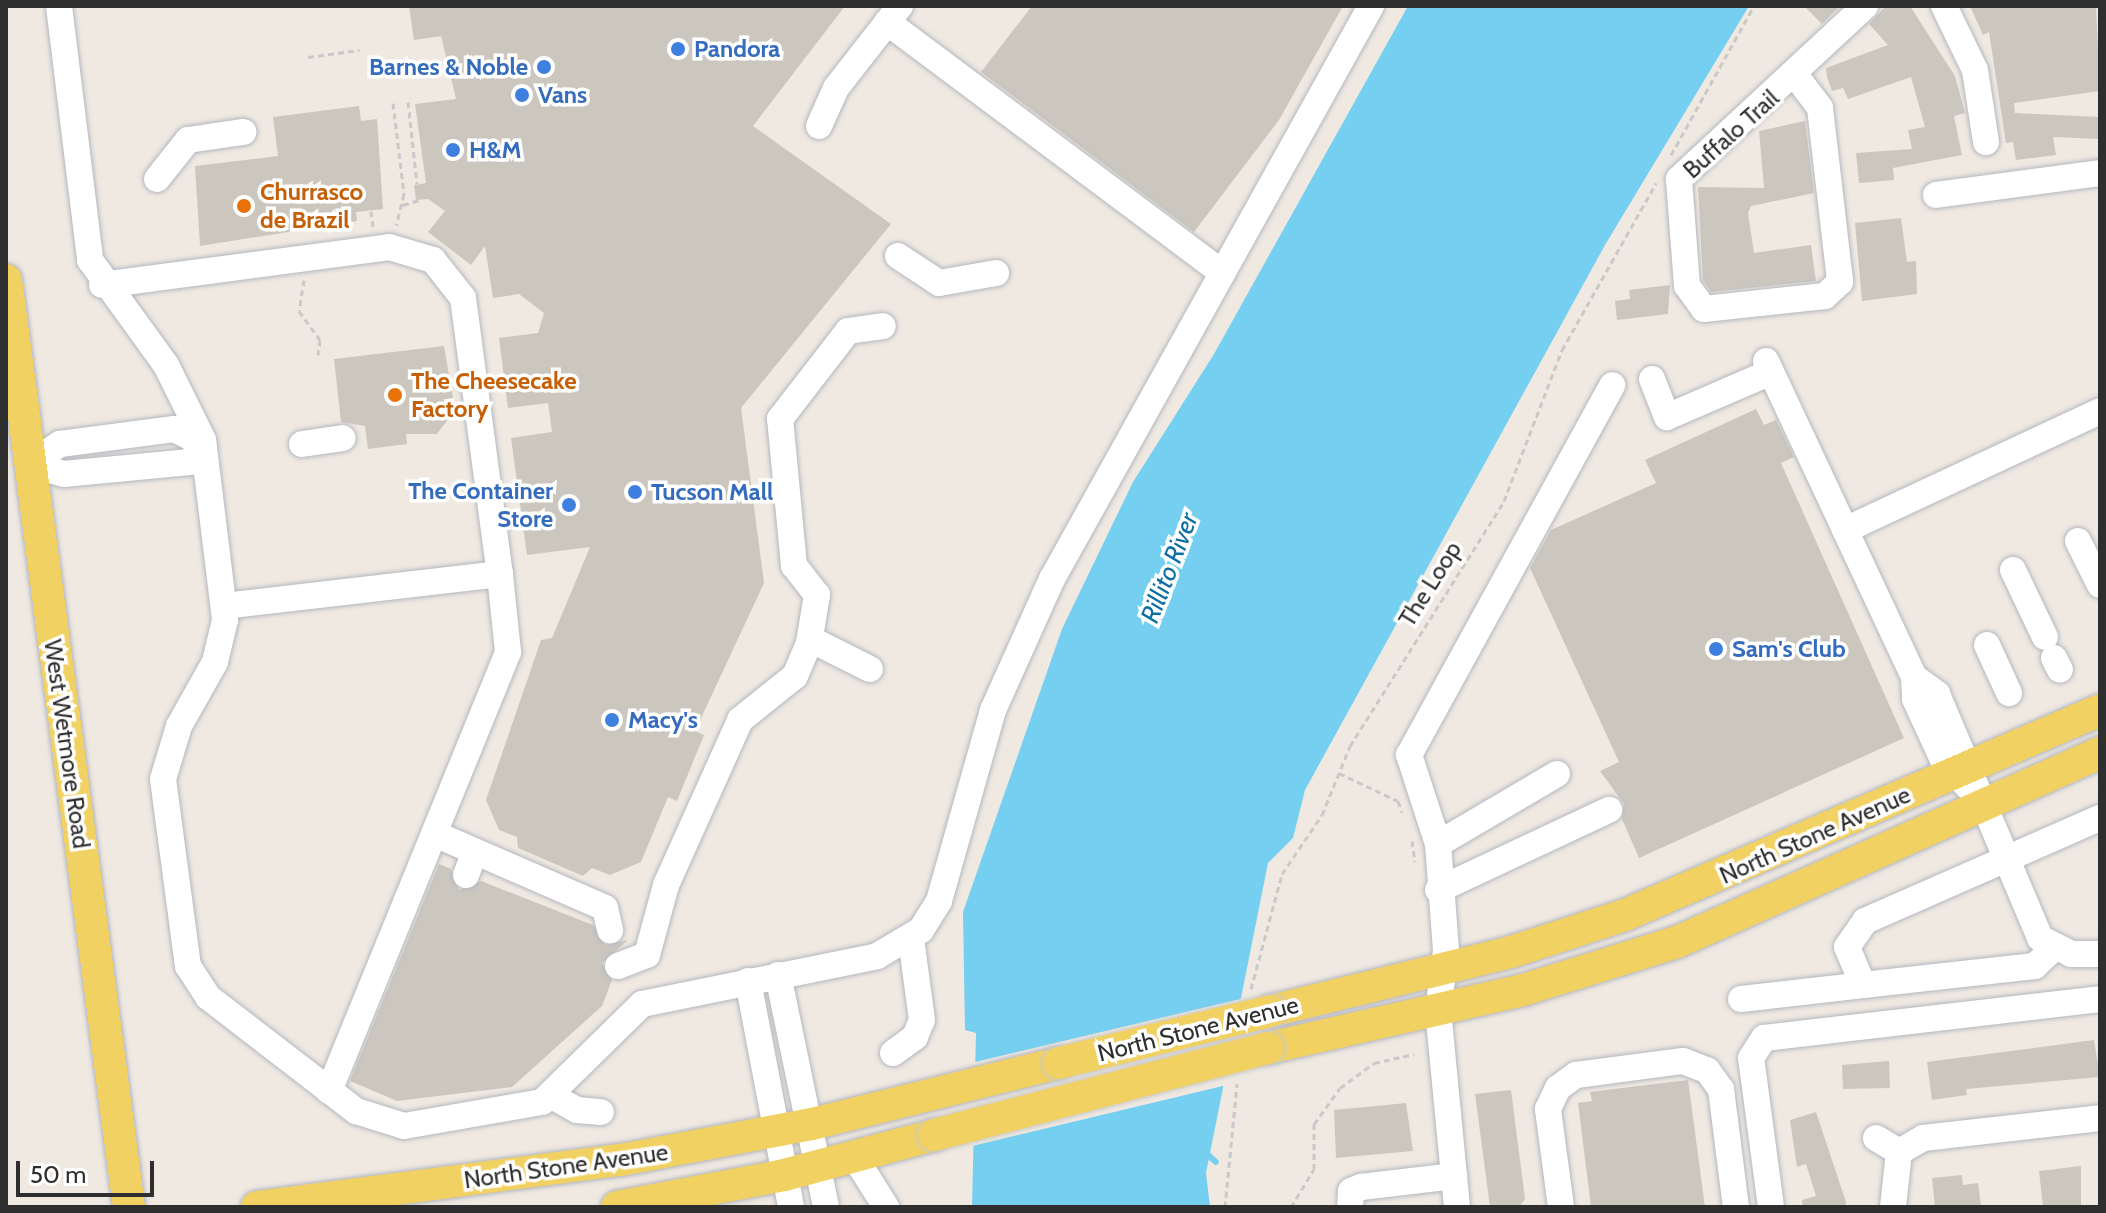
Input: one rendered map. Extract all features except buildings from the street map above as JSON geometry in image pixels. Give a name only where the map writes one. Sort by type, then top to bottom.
[{"type":"main road","name":"West Wetmore Road","points":[[6,280],[11,361],[30,464],[129,1207]]},
{"type":"main road","name":"North Stone Avenue","points":[[257,1207],[561,1169],[812,1124],[1260,1006],[1443,969],[1651,905],[2100,710]]},
{"type":"main road","name":"North Stone Avenue","points":[[617,1207],[784,1175],[1268,1048],[1438,1011],[1677,942],[1981,801],[2100,753]]},
{"type":"street","points":[[59,6],[90,260],[102,285],[166,365],[203,444],[225,606],[220,648],[176,734],[163,779],[184,952],[208,997],[329,1091],[377,1122],[404,1126],[522,1110],[550,1095],[629,1012],[748,981],[877,956],[911,939],[939,901],[968,782],[1031,622],[1371,6]]},
{"type":"street","name":"Buffalo Trail","points":[[1796,76],[1815,99],[1823,126],[1841,270],[1825,296],[1704,309],[1687,286],[1676,200],[1688,169],[1796,76],[1865,6]]},
{"type":"street","points":[[1944,6],[1975,70],[1986,142]]},
{"type":"street","points":[[819,126],[836,88],[894,14],[1222,273]]},
{"type":"street","points":[[157,179],[188,140],[243,132]]},
{"type":"street","points":[[1936,195],[2100,173]]},
{"type":"street","points":[[102,285],[376,248],[433,260],[465,307],[508,652],[329,1091]]},
{"type":"street","points":[[898,256],[939,283],[996,273]]},
{"type":"street","points":[[618,966],[647,955],[666,885],[740,720],[795,676],[810,639],[817,595],[795,571],[778,424],[848,331],[883,326]]},
{"type":"street","points":[[1652,379],[1667,417],[1768,366],[1914,677],[1937,694],[1961,771],[1981,801],[2040,938],[2054,948],[2100,954]]},
{"type":"street","points":[[1350,1207],[1351,1191],[1361,1187],[1453,1195],[1438,1011],[1443,969],[1428,883],[1438,844],[1409,755],[1612,385]]},
{"type":"street","points":[[1845,530],[2100,411]]},
{"type":"street","points":[[302,444],[343,438]]},
{"type":"street","points":[[30,464],[64,474],[190,462],[203,444]]},
{"type":"street","points":[[2078,541],[2100,585]]},
{"type":"street","points":[[2013,570],[2053,655]]},
{"type":"street","points":[[225,606],[500,574]]},
{"type":"street","points":[[810,639],[870,669]]},
{"type":"street","points":[[1987,645],[2009,693]]},
{"type":"street","points":[[1438,844],[1557,774]]},
{"type":"street","points":[[1428,883],[1609,810]]},
{"type":"street","points":[[1863,985],[1847,947],[1865,921],[2100,818]]},
{"type":"street","points":[[435,834],[470,863],[563,902],[605,908],[610,930]]},
{"type":"street","points":[[893,1053],[915,1037],[922,1020],[911,939]]},
{"type":"street","points":[[1741,999],[2035,966],[2054,948]]},
{"type":"street","points":[[778,975],[812,1124],[834,1162],[826,1207]]},
{"type":"street","points":[[748,981],[773,1131],[791,1207]]},
{"type":"street","points":[[1771,1207],[1751,1058],[1764,1038],[2100,999]]},
{"type":"street","points":[[1561,1207],[1548,1109],[1558,1088],[1576,1075],[1683,1061],[1707,1070],[1721,1089],[1736,1207]]},
{"type":"street","points":[[550,1095],[577,1110],[601,1112]]},
{"type":"street","points":[[1893,1207],[1888,1145],[1923,1138],[2100,1118]]},
{"type":"street","points":[[888,1147],[888,1207]]},
{"type":"street","points":[[834,1162],[865,1171],[888,1207]]},
{"type":"path","name":"The Loop","points":[[1260,1006],[1282,874],[1339,773],[1504,501],[1562,350],[1754,6]]},
{"type":"path","points":[[308,57],[360,50]]},
{"type":"path","points":[[408,102],[417,184]]},
{"type":"path","points":[[393,103],[401,205],[396,225]]},
{"type":"path","points":[[401,205],[419,200]]},
{"type":"path","points":[[371,211],[373,228]]},
{"type":"path","points":[[304,280],[299,311],[320,340],[318,355]]},
{"type":"path","points":[[1339,773],[1398,801],[1404,816]]},
{"type":"path","points":[[1411,830],[1428,883]]},
{"type":"path","points":[[1291,1207],[1314,1169],[1314,1124],[1340,1088],[1374,1063],[1414,1054]]},
{"type":"path","points":[[1225,1207],[1238,1074]]},
{"type":"water","name":"Rillito River","points":[[1408,6],[1749,6],[1605,245],[1305,790],[1293,838],[1268,863],[1206,1173],[1210,1207],[972,1207],[976,1033],[965,1030],[963,912],[1062,629],[1133,482],[1214,354]]},
{"type":"pier","points":[[1245,998],[1227,1085],[968,1147],[971,1063]]},
{"type":"waterway","points":[[1204,1151],[1216,1162]]},
{"type":"place","name":"Pandora","points":[[678,49]]},
{"type":"place","name":"Barnes & Noble","points":[[544,67]]},
{"type":"place","name":"Vans","points":[[522,95]]},
{"type":"place","name":"H&M","points":[[453,150]]},
{"type":"place","name":"Churrasco de Brazil","points":[[244,206]]},
{"type":"place","name":"The Cheesecake Factory","points":[[395,395]]},
{"type":"place","name":"Tucson Mall","points":[[635,492]]},
{"type":"place","name":"The Container Store","points":[[569,505]]},
{"type":"place","name":"Sam's Club","points":[[1716,649]]},
{"type":"place","name":"Macy's","points":[[612,720]]}]
